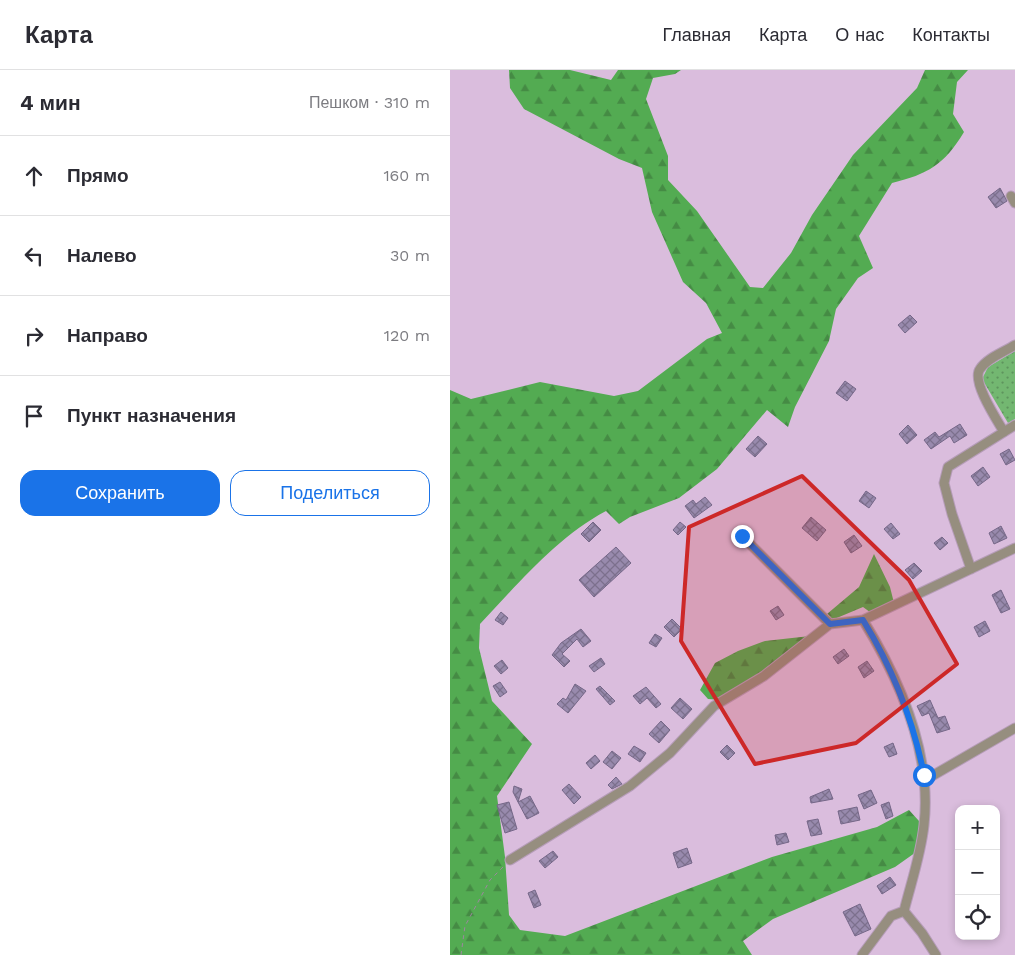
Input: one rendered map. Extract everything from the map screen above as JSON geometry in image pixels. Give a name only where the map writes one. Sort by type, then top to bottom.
[{"type":"street","points":[[1004,432],[986,398],[978,379],[978,371],[984,364],[1015,345]]},
{"type":"street","points":[[972,569],[952,514],[944,483],[948,466],[1015,425]]},
{"type":"street","points":[[742,536],[830,624]]},
{"type":"street","points":[[510,860],[630,786],[670,753],[714,706],[764,676],[830,624],[863,620],[1015,548]]},
{"type":"street","points":[[863,620],[890,668],[918,745],[925,780],[924,827],[904,911]]},
{"type":"street","points":[[925,780],[1015,728]]},
{"type":"street","points":[[862,955],[891,916],[904,911]]},
{"type":"street","points":[[904,911],[922,933],[936,955]]},
{"type":"path","points":[[460,955],[465,926],[490,880],[510,860]]},
{"type":"highlighted area","points":[[802,476],[909,580],[957,664],[856,743],[755,764],[681,641],[689,527]]},
{"type":"green space","points":[[509,70],[570,70],[611,80],[618,70],[681,70],[675,74],[653,78],[646,99],[668,156],[668,180],[697,211],[750,287],[763,288],[791,253],[812,215],[853,155],[917,88],[925,70],[968,70],[957,82],[953,114],[964,132],[949,153],[934,166],[916,176],[892,183],[859,236],[873,268],[858,278],[836,309],[829,341],[795,407],[788,427],[767,410],[717,469],[679,498],[630,517],[619,524],[606,511],[588,522],[539,562],[480,624],[479,648],[492,701],[532,744],[497,796],[505,857],[509,915],[520,930],[565,936],[772,857],[877,827],[909,810],[919,821],[919,850],[895,867],[773,919],[743,941],[752,955],[450,955],[450,390],[471,399],[540,382],[614,396],[638,391],[707,339],[722,333],[706,303],[683,282],[652,212],[642,168],[619,159],[524,109],[510,88]]},
{"type":"green space","points":[[1015,351],[1015,419],[1008,423],[982,379],[988,367]]},
{"type":"green space","points":[[874,554],[890,587],[895,607],[878,618],[863,607],[832,620],[827,614],[859,587]]},
{"type":"green space","points":[[810,636],[778,665],[721,700],[708,699],[700,690],[715,663],[738,651],[765,641]]},
{"type":"building","points":[[1000,188],[1007,201],[996,208],[988,197]]},
{"type":"building","points":[[910,315],[917,322],[905,333],[898,325]]},
{"type":"building","points":[[845,381],[856,389],[847,401],[836,393]]},
{"type":"building","points":[[960,424],[967,435],[954,443],[950,436],[931,449],[924,440],[935,432],[939,437]]},
{"type":"building","points":[[908,425],[917,435],[907,444],[899,434]]},
{"type":"building","points":[[758,436],[767,444],[755,457],[746,449]]},
{"type":"building","points":[[1009,449],[1015,460],[1006,465],[1000,454]]},
{"type":"building","points":[[983,467],[990,477],[978,486],[971,476]]},
{"type":"building","points":[[866,491],[876,498],[869,508],[859,501]]},
{"type":"building","points":[[705,497],[712,505],[694,518],[685,506],[693,500],[696,504]]},
{"type":"building","points":[[811,517],[826,530],[817,541],[802,528]]},
{"type":"building","points":[[593,522],[601,530],[589,542],[581,534]]},
{"type":"building","points":[[680,522],[686,527],[678,535],[673,530]]},
{"type":"building","points":[[891,523],[900,534],[893,539],[884,529]]},
{"type":"building","points":[[1001,526],[1007,538],[994,544],[989,533]]},
{"type":"building","points":[[854,535],[862,546],[851,553],[844,542]]},
{"type":"building","points":[[942,537],[948,543],[940,550],[934,543]]},
{"type":"building","points":[[616,547],[631,563],[594,597],[579,580]]},
{"type":"building","points":[[914,563],[922,571],[913,579],[905,570]]},
{"type":"building","points":[[1001,590],[1010,609],[1001,613],[992,595]]},
{"type":"building","points":[[778,606],[784,615],[776,620],[770,611]]},
{"type":"building","points":[[501,612],[508,618],[503,625],[495,620]]},
{"type":"building","points":[[672,619],[682,629],[674,637],[664,627]]},
{"type":"building","points":[[985,621],[990,631],[979,637],[974,627]]},
{"type":"building","points":[[581,629],[591,641],[583,647],[577,639],[562,654],[570,661],[564,667],[552,655],[561,643]]},
{"type":"building","points":[[655,634],[662,638],[656,647],[649,643]]},
{"type":"building","points":[[844,649],[849,656],[838,664],[833,657]]},
{"type":"building","points":[[601,658],[605,664],[594,672],[589,666]]},
{"type":"building","points":[[502,660],[508,668],[501,674],[494,666]]},
{"type":"building","points":[[867,661],[874,671],[864,678],[858,667]]},
{"type":"building","points":[[500,682],[507,692],[500,697],[493,686]]},
{"type":"building","points":[[575,684],[586,691],[568,713],[557,704],[563,698],[566,700]]},
{"type":"building","points":[[600,686],[615,701],[610,705],[596,689]]},
{"type":"building","points":[[646,687],[661,704],[656,708],[647,698],[640,704],[633,696]]},
{"type":"building","points":[[680,698],[692,709],[683,719],[671,708]]},
{"type":"building","points":[[930,700],[938,718],[945,716],[950,729],[937,733],[929,713],[922,716],[917,706]]},
{"type":"building","points":[[661,721],[670,730],[659,743],[649,734]]},
{"type":"building","points":[[893,743],[897,754],[889,757],[884,747]]},
{"type":"building","points":[[727,745],[735,753],[728,760],[720,752]]},
{"type":"building","points":[[634,746],[646,753],[640,762],[628,754]]},
{"type":"building","points":[[612,751],[621,758],[612,769],[603,762]]},
{"type":"building","points":[[595,755],[600,761],[591,769],[586,763]]},
{"type":"building","points":[[616,777],[622,784],[612,789],[608,785]]},
{"type":"building","points":[[569,784],[581,797],[574,804],[562,790]]},
{"type":"building","points":[[514,786],[522,789],[518,802],[513,792]]},
{"type":"building","points":[[829,789],[833,799],[811,803],[810,797]]},
{"type":"building","points":[[871,790],[877,803],[864,809],[858,795]]},
{"type":"building","points":[[530,796],[539,813],[527,819],[518,802]]},
{"type":"building","points":[[509,802],[517,829],[505,833],[497,805]]},
{"type":"building","points":[[889,802],[893,816],[886,819],[881,805]]},
{"type":"building","points":[[857,807],[860,820],[841,824],[838,811]]},
{"type":"building","points":[[818,819],[822,834],[811,836],[807,821]]},
{"type":"building","points":[[786,833],[789,842],[777,845],[775,835]]},
{"type":"building","points":[[687,848],[692,863],[678,868],[673,853]]},
{"type":"building","points":[[553,851],[558,857],[545,868],[539,861]]},
{"type":"building","points":[[890,877],[896,885],[882,894],[877,886]]},
{"type":"building","points":[[535,890],[541,905],[534,908],[528,893]]},
{"type":"building","points":[[860,904],[871,929],[855,936],[843,912]]},
{"type":"route","points":[[742,536],[830,624],[863,620],[887,659],[918,745],[924,775]]}]
